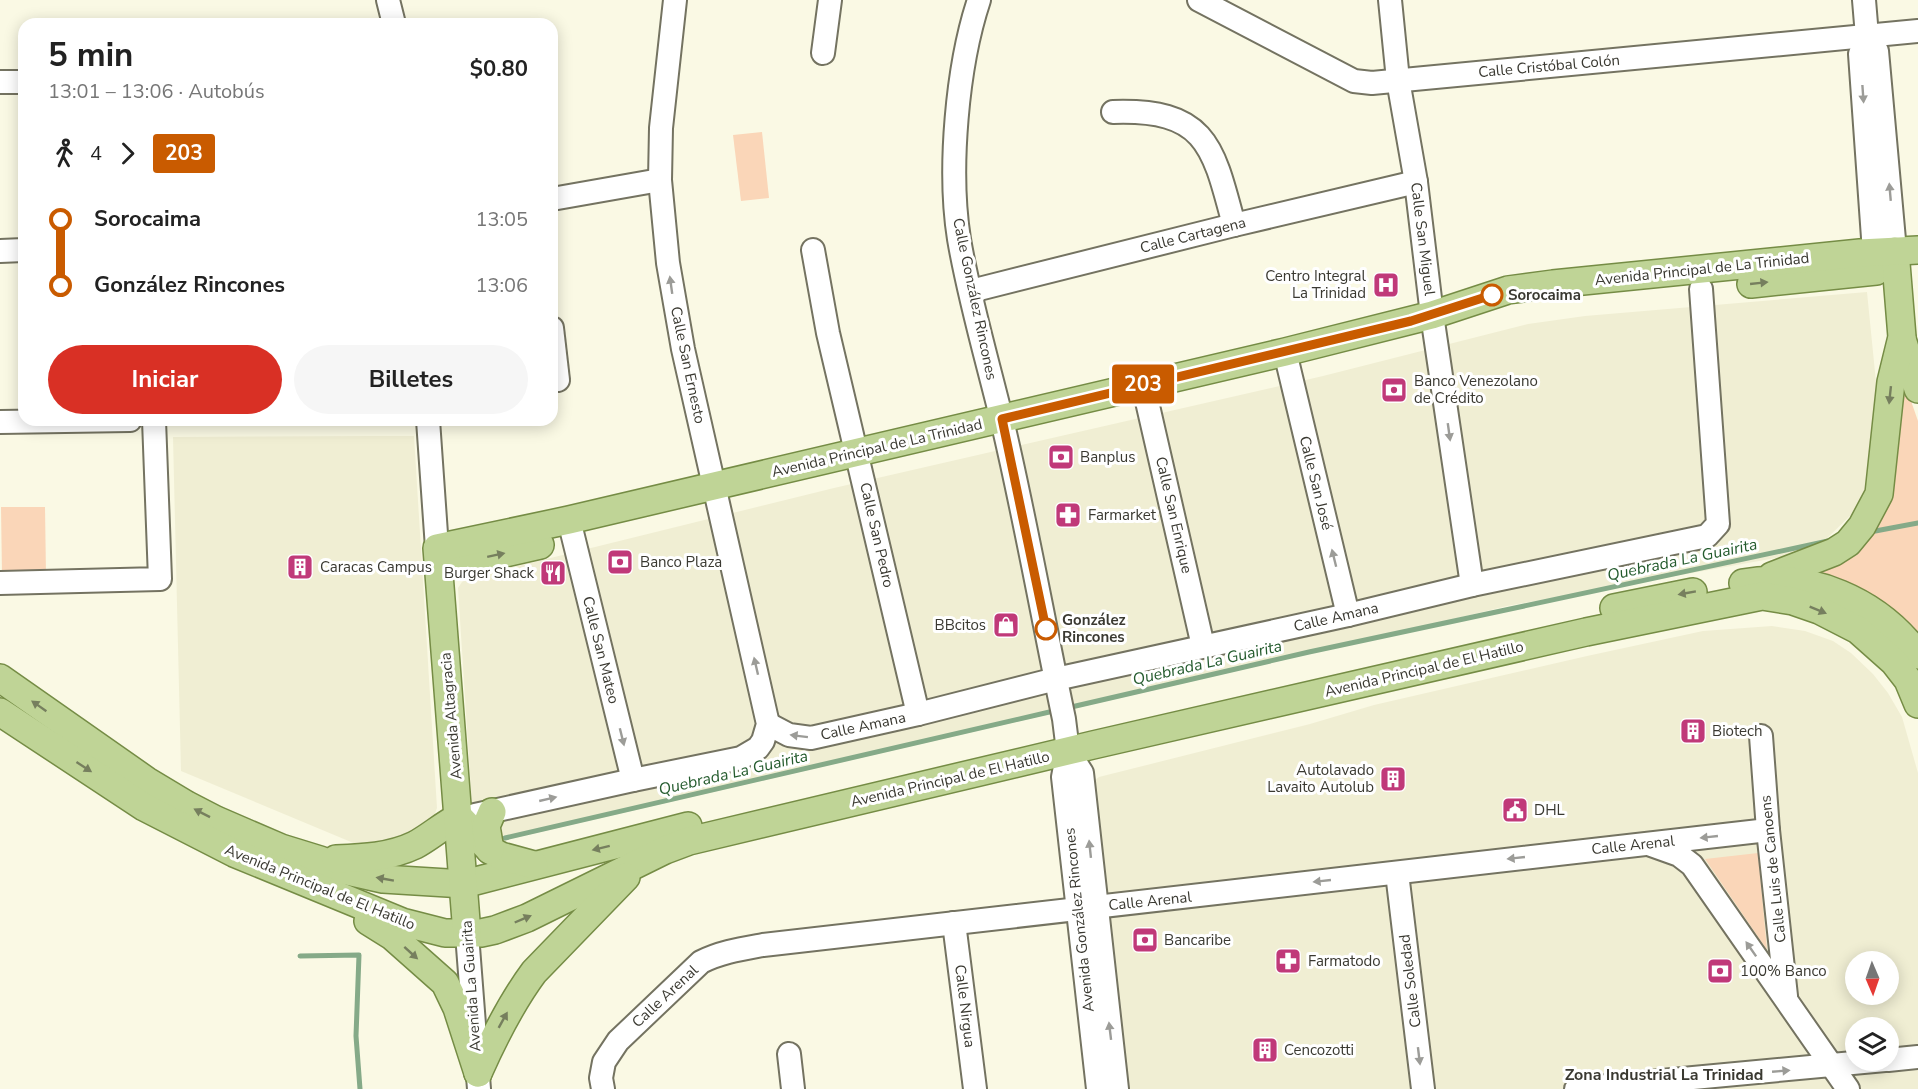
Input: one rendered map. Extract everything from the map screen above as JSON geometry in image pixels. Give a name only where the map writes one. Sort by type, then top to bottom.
[{"type":"main road","name":"Avenida Principal de La Trinidad","points":[[438,558],[571,529],[1434,324],[1457,323],[1527,304],[1701,288],[1891,256]]},
{"type":"main road","name":"Avenida Principal de La Trinidad","points":[[1434,324],[1492,295],[1528,286],[1891,256]]},
{"type":"main road","points":[[1891,256],[1902,337],[1918,389]]},
{"type":"main road","points":[[1765,579],[1834,552],[1855,534],[1879,494],[1891,382],[1902,337]]},
{"type":"main road","name":"Avenida Altagracia","points":[[438,558],[464,884]]},
{"type":"main road","name":"Avenida Principal de El Hatillo","points":[[0,678],[147,782],[216,820],[281,848],[343,870],[383,879],[464,884],[1066,734],[1653,599],[1765,579],[1802,581],[1871,609],[1886,620],[1918,655]]},
{"type":"main road","name":"Avenida Principal de El Hatillo","points":[[0,712],[144,807],[234,853],[424,929],[467,934],[495,930],[516,922],[689,841],[1066,734],[1762,596],[1793,601],[1819,610],[1858,630],[1894,662],[1908,681],[1918,705]]},
{"type":"main road","points":[[490,850],[486,826],[492,812]]},
{"type":"main road","points":[[320,860],[372,857],[399,852],[417,844],[459,817],[490,850],[501,856],[536,865]]},
{"type":"main road","points":[[479,1081],[502,1022],[534,972],[640,864]]},
{"type":"main road","points":[[464,884],[447,896],[430,900],[371,899],[352,902],[364,919],[392,936],[445,983],[457,1008],[479,1081]]},
{"type":"main road","name":"Avenida La Guairita","points":[[464,884],[467,934]]},
{"type":"street","points":[[388,0],[392,18]]},
{"type":"street","name":"Calle San Ernesto","points":[[675,0],[661,128],[660,180],[674,303],[768,724]]},
{"type":"street","points":[[824,53],[830,0]]},
{"type":"street","name":"Calle González Rincones","points":[[979,0],[964,61],[956,132],[954,195],[959,239],[970,291],[1004,427]]},
{"type":"street","name":"Calle Cristóbal Colón","points":[[1199,0],[1354,81],[1372,83],[1918,31]]},
{"type":"street","name":"Calle San Miguel","points":[[1390,0],[1398,80],[1416,182],[1472,585]]},
{"type":"street","points":[[1864,0],[1867,36],[1877,51],[1891,256]]},
{"type":"street","points":[[0,82],[18,82]]},
{"type":"street","points":[[1113,112],[1140,111],[1160,114],[1173,117],[1194,130],[1207,144],[1216,160],[1234,225]]},
{"type":"street","points":[[558,197],[660,180]]},
{"type":"street","name":"Calle Cartagena","points":[[970,291],[1416,182]]},
{"type":"street","points":[[0,251],[18,250]]},
{"type":"street","name":"Calle San Pedro","points":[[813,250],[828,333],[918,714]]},
{"type":"street","name":"Calle Amana","points":[[768,724],[789,735],[811,738],[1472,585],[1707,536],[1718,524],[1701,288]]},
{"type":"street","name":"Calle San José","points":[[1287,360],[1348,615]]},
{"type":"street","name":"Calle San Enrique","points":[[1146,392],[1203,646]]},
{"type":"street","points":[[0,422],[18,422]]},
{"type":"street","points":[[0,583],[160,579],[154,426]]},
{"type":"street","points":[[428,426],[438,558]]},
{"type":"street","name":"Avenida González Rincones","points":[[1004,427],[1066,734],[1063,777],[1117,1089]]},
{"type":"street","name":"Calle San Mateo","points":[[571,529],[633,780]]},
{"type":"street","points":[[459,817],[492,812],[741,758],[758,748],[763,741],[768,724]]},
{"type":"street","name":"Calle Luis de Canoens","points":[[1761,736],[1768,830],[1787,1001]]},
{"type":"street","name":"Calle Arenal","points":[[603,1089],[601,1078],[604,1062],[618,1041],[701,963],[715,955],[763,945],[1768,830]]},
{"type":"street","name":"Calle Luis de Canoens","points":[[1646,843],[1679,855],[1692,865],[1848,1089]]},
{"type":"street","name":"Calle Soledad","points":[[1397,873],[1423,1089]]},
{"type":"street","name":"Avenida González Rincones","points":[[1087,908],[1098,1089]]},
{"type":"street","name":"Calle Nirgua","points":[[954,923],[975,1089]]},
{"type":"street","name":"Avenida La Guairita","points":[[467,934],[479,1081]]},
{"type":"street","points":[[789,1054],[793,1089]]},
{"type":"street","points":[[1899,1059],[1918,1057]]},
{"type":"street","points":[[1576,1089],[1845,1065]]},
{"type":"shaded area","points":[[762,132],[769,198],[741,201],[733,135]]},
{"type":"shaded area","points":[[1867,292],[1877,392],[1866,491],[1852,514],[1821,544],[1792,555],[1507,606],[489,844],[474,838],[458,588],[469,578],[834,488],[1323,376],[1528,324],[1585,316]]},
{"type":"shaded area","points":[[1903,378],[1918,421],[1918,634],[1869,593],[1811,574],[1857,555],[1891,500]]},
{"type":"shaded area","points":[[414,436],[437,808],[431,824],[403,842],[363,847],[181,771],[173,437]]},
{"type":"shaded area","points":[[1,507],[45,507],[46,575],[2,575]]},
{"type":"shaded area","points":[[1772,626],[1805,631],[1833,641],[1851,653],[1873,674],[1888,693],[1902,717],[1918,773],[1918,1089],[1125,1089],[1094,781],[1099,777],[1310,724],[1374,705],[1703,631]]},
{"type":"shaded area","points":[[1758,853],[1767,950],[1705,859]]},
{"type":"waterway","name":"Quebrada La Guairita","points":[[1870,532],[1918,523]]},
{"type":"waterway","name":"Quebrada La Guairita","points":[[1067,708],[1309,652],[1828,541]]},
{"type":"waterway","name":"Quebrada La Guairita","points":[[505,838],[1058,710]]},
{"type":"waterway","name":"Quebrada La Guairita","points":[[300,956],[359,955],[356,1036],[360,1089]]},
{"type":"bus line","name":"203","points":[[1046,629],[1002,419],[1411,321],[1492,295]]},
{"type":"place","name":"Centro Integral La Trinidad","points":[[1386,285]]},
{"type":"place","name":"Sorocaima","points":[[1492,295]]},
{"type":"place","name":"Banco Venezolano de Crédito","points":[[1394,390]]},
{"type":"place","name":"Banplus","points":[[1061,457]]},
{"type":"place","name":"Farmarket","points":[[1068,515]]},
{"type":"place","name":"Banco Plaza","points":[[620,562]]},
{"type":"place","name":"Caracas Campus","points":[[300,567]]},
{"type":"place","name":"Burger Shack","points":[[553,573]]},
{"type":"place","name":"BBcitos","points":[[1006,625]]},
{"type":"place","name":"González Rincones","points":[[1046,629]]},
{"type":"place","name":"Biotech","points":[[1693,731]]},
{"type":"place","name":"Autolavado Lavaito Autolub","points":[[1393,779]]},
{"type":"place","name":"DHL","points":[[1515,810]]},
{"type":"place","name":"Bancaribe","points":[[1145,940]]},
{"type":"place","name":"Farmatodo","points":[[1288,961]]},
{"type":"place","name":"100% Banco","points":[[1720,971]]},
{"type":"place","name":"Cencozotti","points":[[1265,1050]]},
{"type":"district","name":"Zona Industrial La Trinidad","points":[[1664,1074]]}]
